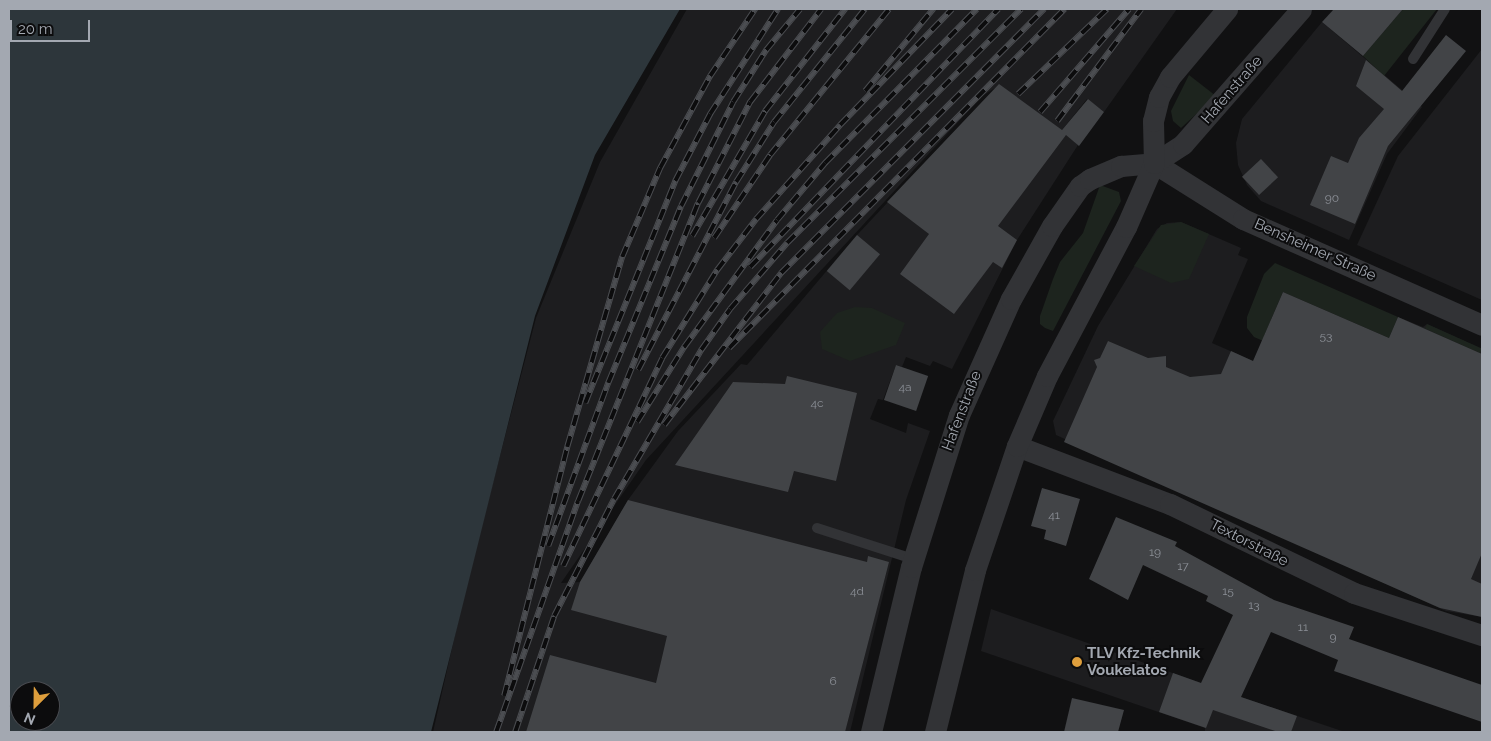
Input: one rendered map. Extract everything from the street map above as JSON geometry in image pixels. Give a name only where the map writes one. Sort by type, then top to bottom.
[{"type":"street","points":[[934,732],[975,570],[1017,446],[1047,376],[1126,227],[1154,162],[1153,121],[1159,97],[1170,77],[1227,9]]},
{"type":"street","name":"Hafenstraße","points":[[870,732],[914,558],[959,416],[1011,299],[1052,226],[1080,186],[1090,179],[1121,166],[1154,162],[1183,144],[1208,119],[1302,9]]},
{"type":"street","name":"Bensheimer Straße","points":[[1154,162],[1243,218],[1482,325]]},
{"type":"street","name":"Textorstraße","points":[[1017,446],[1170,504],[1363,597],[1482,635]]},
{"type":"lane","points":[[1413,59],[1439,24],[1445,9]]},
{"type":"lane","points":[[817,528],[914,558]]},
{"type":"shaded area","points":[[9,9],[680,9],[595,155],[535,316],[431,732],[9,732]]},
{"type":"shaded area","points":[[687,9],[1177,9],[1104,112],[1087,99],[1062,130],[1078,145],[1017,240],[952,369],[933,361],[930,366],[906,357],[902,367],[896,365],[883,400],[878,399],[870,419],[906,433],[908,423],[930,431],[906,500],[850,732],[433,732],[467,582],[536,318],[600,162]],"holes":[[[995,88],[857,235],[747,365],[741,364],[678,431],[628,500],[580,582],[561,583],[646,460],[982,96]]]},
{"type":"shaded area","points":[[1403,9],[1437,9],[1384,76],[1363,56]]},
{"type":"shaded area","points":[[1322,22],[1422,107],[1387,154],[1349,240],[1261,201],[1247,185],[1238,165],[1236,143],[1242,119]]},
{"type":"shaded area","points":[[1482,49],[1482,300],[1357,245],[1398,156]]},
{"type":"shaded area","points":[[1189,75],[1216,96],[1181,128],[1173,121],[1171,111]]},
{"type":"shaded area","points":[[1100,185],[1119,192],[1121,201],[1053,331],[1040,324],[1040,316],[1060,262],[1083,233]]},
{"type":"shaded area","points":[[1181,222],[1241,248],[1238,255],[1248,259],[1212,343],[1358,407],[1398,317],[1423,327],[1427,324],[1482,349],[1482,617],[1446,611],[1056,435],[1053,421],[1098,326],[1157,229],[1167,223]]},
{"type":"shaded area","points":[[1181,222],[1209,234],[1189,279],[1171,283],[1134,266],[1161,225]]},
{"type":"shaded area","points":[[1275,263],[1398,317],[1389,338],[1283,292],[1264,336],[1325,368],[1254,337],[1247,328],[1247,317],[1264,274]]},
{"type":"shaded area","points":[[855,307],[872,308],[905,323],[896,345],[850,361],[822,349],[820,332],[837,313]]},
{"type":"shaded area","points":[[1427,324],[1482,348],[1480,353],[1425,329]]},
{"type":"shaded area","name":"TLV Kfz-Technik Voukelatos","points":[[991,609],[1345,732],[1205,732],[1205,728],[981,651]]},
{"type":"building","points":[[1334,9],[1403,9],[1363,56],[1322,22]]},
{"type":"building","points":[[1446,35],[1466,51],[1388,146],[1355,224],[1310,205],[1331,156],[1348,163],[1359,138],[1384,109],[1356,86],[1366,60],[1402,91]]},
{"type":"building","points":[[999,84],[1062,130],[1088,99],[1104,112],[1079,146],[1066,135],[998,226],[1017,240],[1002,268],[993,262],[954,314],[900,274],[929,234],[887,202]]},
{"type":"building","points":[[1261,159],[1278,177],[1259,195],[1242,177]]},
{"type":"building","points":[[857,235],[880,254],[850,290],[827,271]]},
{"type":"building","points":[[1283,292],[1389,338],[1398,317],[1482,354],[1482,553],[1471,579],[1482,584],[1482,617],[1440,608],[1064,442],[1097,367],[1094,360],[1100,358],[1108,341],[1148,358],[1166,356],[1166,367],[1190,377],[1221,374],[1231,351],[1253,361]]},
{"type":"building","points":[[896,365],[928,376],[916,411],[884,400]]},
{"type":"building","points":[[787,376],[857,393],[836,481],[794,471],[788,492],[675,465],[733,382],[785,384]]},
{"type":"building","points":[[1042,488],[1080,499],[1066,546],[1044,539],[1046,530],[1031,526]]},
{"type":"building","points":[[628,500],[867,562],[868,556],[889,562],[845,732],[526,732],[550,655],[656,683],[667,636],[571,610],[580,582]]},
{"type":"building","points":[[1116,517],[1177,542],[1175,546],[1274,600],[1354,627],[1349,639],[1482,685],[1482,722],[1334,671],[1338,660],[1271,632],[1241,697],[1297,716],[1291,732],[1278,732],[1213,710],[1206,728],[1159,712],[1173,673],[1201,683],[1233,615],[1206,601],[1208,596],[1143,565],[1128,600],[1089,579]]},
{"type":"building","points":[[1072,698],[1124,710],[1118,732],[1064,732]]},
{"type":"railway","points":[[504,696],[567,447],[622,257],[660,168],[710,76],[755,9]]},
{"type":"railway","points":[[585,403],[675,181],[710,114],[778,9]]},
{"type":"railway","points":[[548,546],[608,383],[681,206],[733,102],[766,50],[800,9]]},
{"type":"railway","points":[[496,732],[578,501],[698,203],[750,102],[821,9]]},
{"type":"railway","points":[[692,236],[765,111],[845,9]]},
{"type":"railway","points":[[638,370],[736,182],[774,122],[865,9]]},
{"type":"railway","points":[[714,238],[770,155],[889,9]]},
{"type":"railway","points":[[865,91],[933,9]]},
{"type":"railway","points":[[563,566],[662,358],[717,270],[756,219],[840,125],[952,9]]},
{"type":"railway","points":[[637,422],[684,347],[777,220],[825,163],[977,9]]},
{"type":"railway","points":[[750,267],[998,9]]},
{"type":"railway","points":[[515,732],[554,616],[614,499],[701,350],[730,309],[787,243],[1021,9]]},
{"type":"railway","points":[[664,425],[781,273],[1044,9]]},
{"type":"railway","points":[[729,348],[1065,9]]},
{"type":"railway","points":[[1018,94],[1107,9]]},
{"type":"railway","points":[[1040,112],[1129,9]]},
{"type":"railway","points":[[1057,121],[1141,9]]},
{"type":"place","name":"TLV Kfz-Technik Voukelatos","points":[[1077,662]]}]
